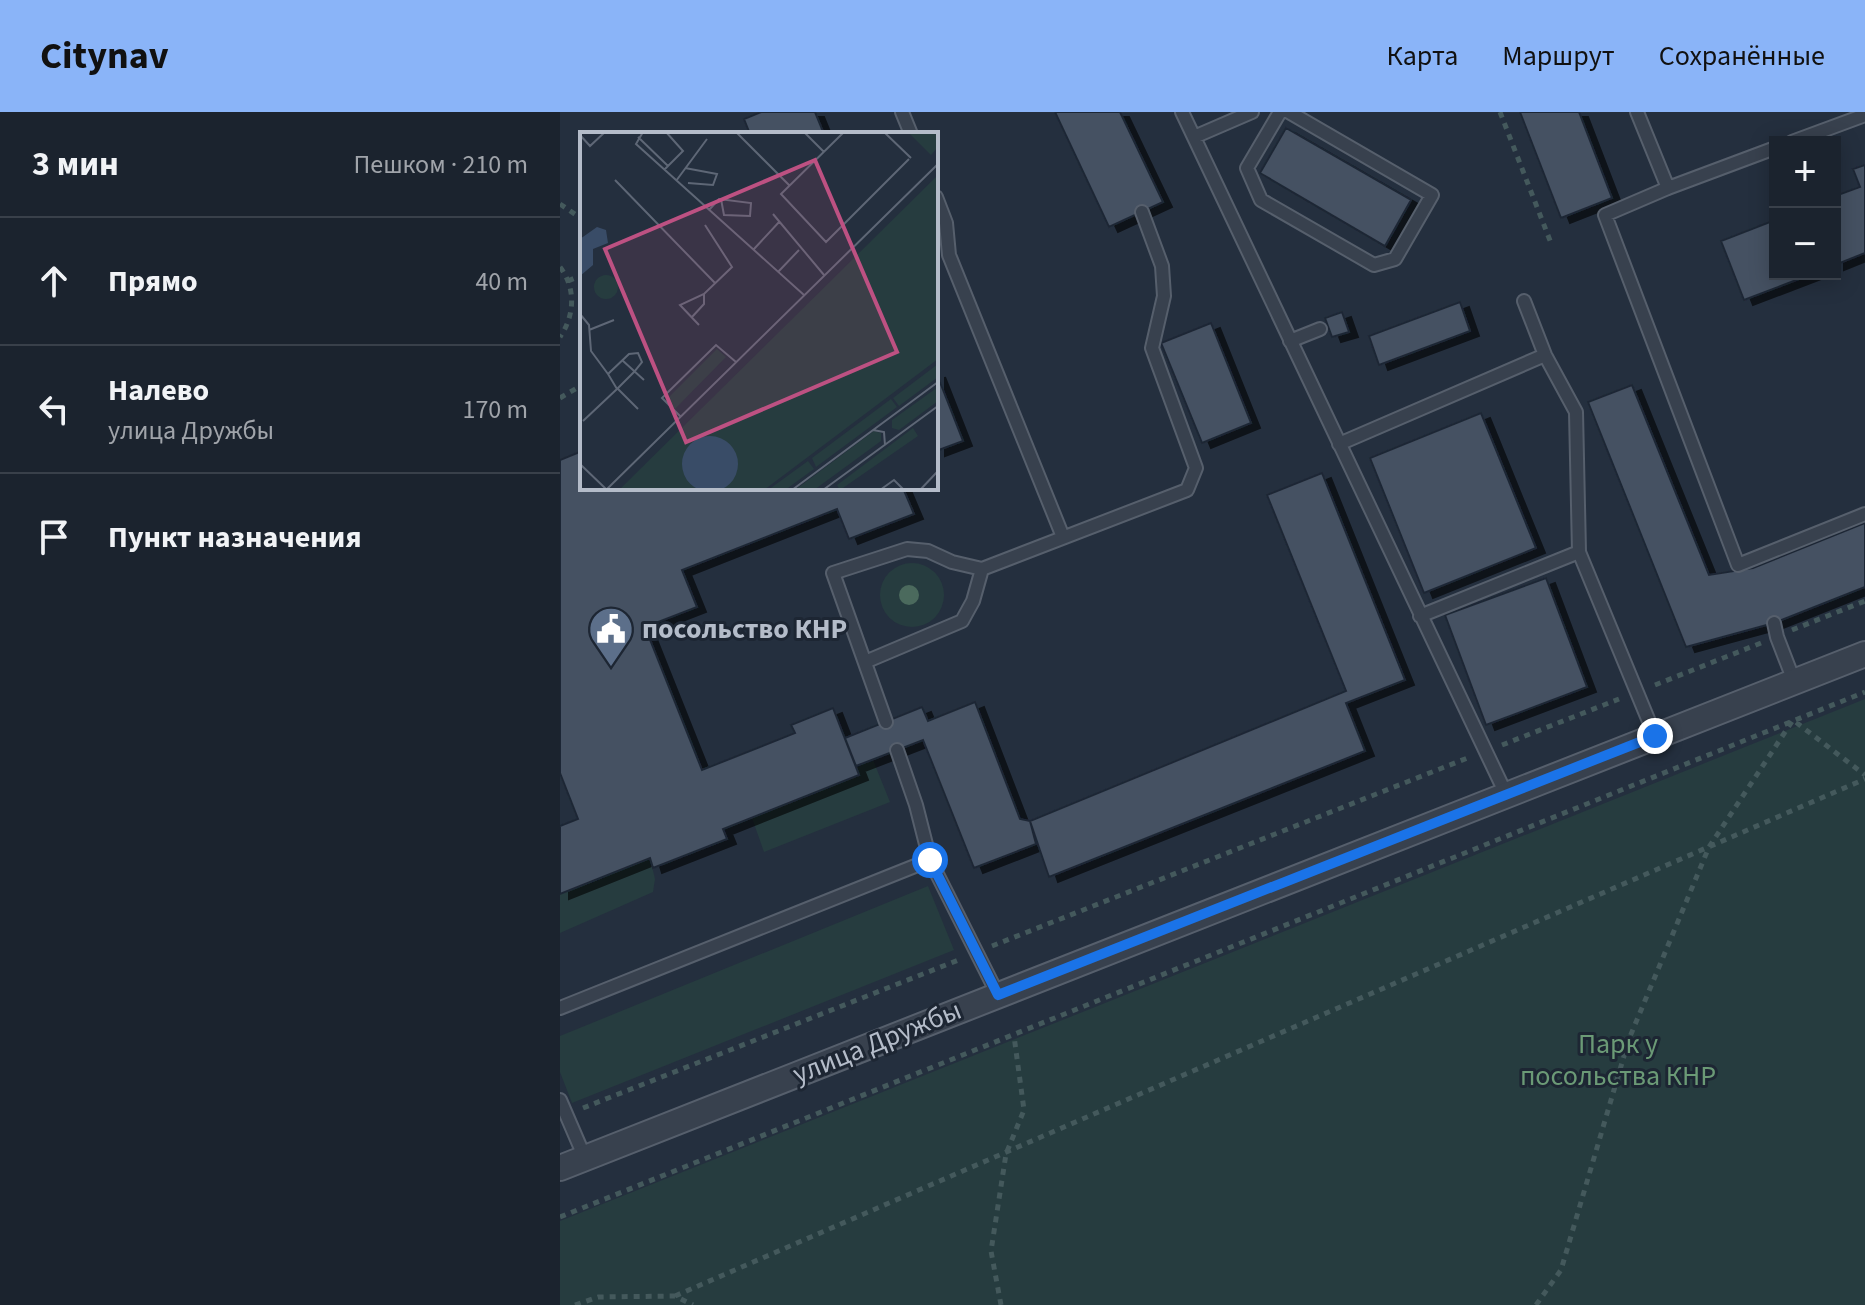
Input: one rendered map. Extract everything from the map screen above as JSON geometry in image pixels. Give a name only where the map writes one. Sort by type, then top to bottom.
[{"type":"street","name":"улица Дружбы","points":[[560,1168],[1865,654]]},
{"type":"lane","points":[[902,112],[910,132]]},
{"type":"lane","points":[[1182,112],[1506,794]]},
{"type":"lane","points":[[1194,137],[1252,112]]},
{"type":"lane","points":[[1280,112],[1247,168],[1261,200],[1374,265],[1395,259],[1432,195],[1289,112]]},
{"type":"lane","points":[[1637,112],[1668,188]]},
{"type":"lane","points":[[1808,136],[1865,115]]},
{"type":"lane","points":[[1769,150],[1605,215],[1738,565],[1752,564],[1865,514]]},
{"type":"lane","points":[[938,202],[946,223],[949,255],[1063,537]]},
{"type":"lane","points":[[886,722],[833,573],[907,549],[928,551],[952,562],[982,569],[1187,490],[1196,468],[1152,348],[1164,296],[1162,266],[1142,212]]},
{"type":"lane","points":[[1524,301],[1545,355],[1576,412],[1579,552],[1655,736]]},
{"type":"lane","points":[[1290,341],[1320,329]]},
{"type":"lane","points":[[1339,444],[1545,355]]},
{"type":"lane","points":[[1420,616],[1579,552]]},
{"type":"lane","points":[[865,662],[962,621],[973,601],[982,569]]},
{"type":"lane","points":[[1774,623],[1794,681]]},
{"type":"lane","points":[[897,750],[930,860],[998,995]]},
{"type":"lane","points":[[560,1008],[930,860]]},
{"type":"lane","points":[[560,1100],[585,1158]]},
{"type":"path","points":[[1500,112],[1551,243]]},
{"type":"path","points":[[560,204],[580,218]]},
{"type":"path","points":[[560,267],[568,281],[572,303],[570,319],[560,337]]},
{"type":"path","points":[[568,281],[580,276]]},
{"type":"path","points":[[560,398],[580,386]]},
{"type":"path","points":[[566,1115],[1865,601]]},
{"type":"path","points":[[560,1217],[1865,692]]},
{"type":"path","points":[[575,1305],[598,1297],[675,1296],[1865,777],[1793,720]]},
{"type":"path","points":[[1536,1305],[1561,1270],[1629,1039],[1709,847],[1793,720]]},
{"type":"path","points":[[1001,1305],[991,1251],[1006,1154],[1024,1110],[1014,1036]]},
{"type":"path","points":[[675,1296],[693,1305]]},
{"type":"green space","points":[[906,563],[918,563],[935,572],[942,583],[942,607],[935,618],[918,627],[906,627],[894,622],[885,613],[880,601],[880,589],[885,577],[894,568]]},
{"type":"green space","name":"Парк у посольства КНР","points":[[1865,699],[1865,1305],[560,1305],[560,1221]]},
{"type":"green space","points":[[873,760],[890,802],[764,852],[752,818],[859,775],[856,766]]},
{"type":"green space","points":[[650,858],[655,879],[653,892],[560,933],[560,894]]},
{"type":"green space","points":[[928,886],[954,950],[572,1103],[560,1072],[560,1036]]},
{"type":"building","points":[[761,112],[815,112],[823,132],[749,132],[744,119]]},
{"type":"building","points":[[1055,112],[1120,112],[1163,202],[1109,227]]},
{"type":"building","points":[[1520,112],[1579,112],[1612,198],[1561,218]]},
{"type":"building","points":[[1286,128],[1411,200],[1385,246],[1260,173]]},
{"type":"building","points":[[1865,165],[1865,253],[1841,263],[1841,194],[1860,187],[1853,169]]},
{"type":"building","points":[[1769,222],[1769,280],[1796,280],[1744,300],[1721,241]]},
{"type":"building","points":[[1460,302],[1470,331],[1379,365],[1369,336]]},
{"type":"building","points":[[1342,312],[1349,332],[1332,337],[1325,318]]},
{"type":"building","points":[[1211,323],[1251,423],[1202,443],[1161,343]]},
{"type":"building","points":[[938,377],[963,441],[938,450]]},
{"type":"building","points":[[1632,385],[1709,575],[1753,568],[1865,523],[1865,587],[1774,623],[1686,647],[1588,402]]},
{"type":"building","points":[[1481,413],[1536,548],[1424,593],[1370,458]]},
{"type":"building","name":"посольство КНР","points":[[580,452],[580,490],[904,490],[914,514],[849,539],[837,509],[682,570],[697,607],[645,627],[702,770],[795,733],[791,725],[833,708],[859,775],[723,829],[727,839],[653,868],[650,858],[560,894],[560,826],[578,819],[560,773],[560,460]]},
{"type":"building","points":[[1322,473],[1405,680],[1346,703],[1365,751],[1049,877],[1030,821],[1346,691],[1267,495]]},
{"type":"building","points":[[1546,578],[1587,687],[1486,725],[1445,615]]},
{"type":"building","points":[[975,702],[1020,819],[1030,821],[1036,844],[974,868],[923,740],[856,766],[845,738],[922,707],[928,721]]},
{"type":"place","name":"посольство КНР","points":[[611,668]]},
{"type":"route","points":[[930,860],[998,995],[1655,736]]}]
